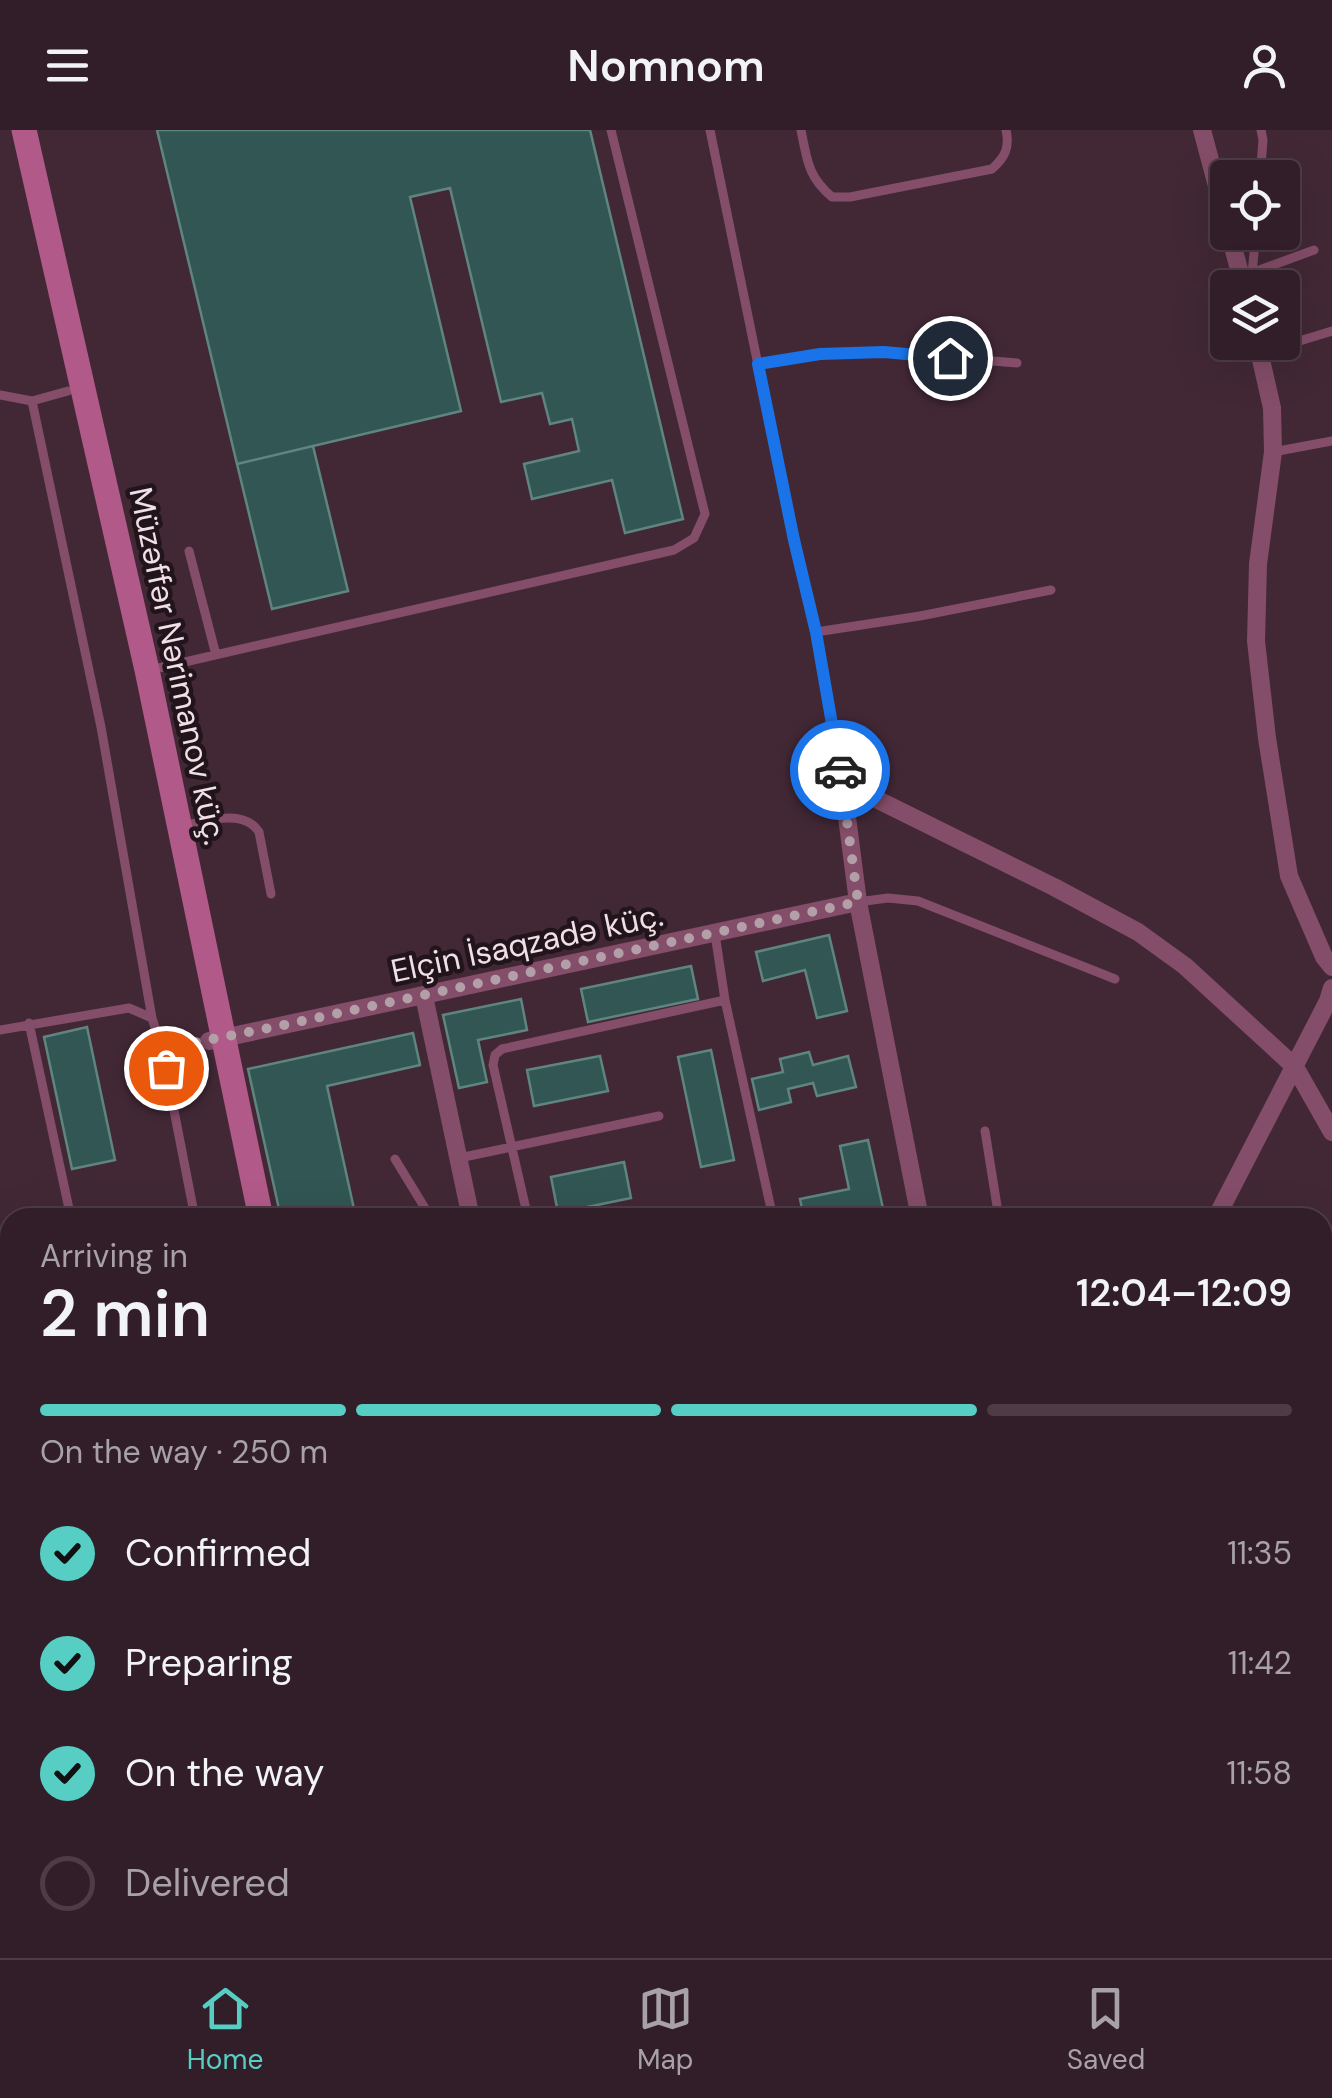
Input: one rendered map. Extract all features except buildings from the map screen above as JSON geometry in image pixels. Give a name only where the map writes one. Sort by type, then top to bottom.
[{"type":"main road","points":[[9,130],[216,1039],[243,1208]]},
{"type":"main road","name":"Müzəffər Nərimanov küç.","points":[[24,130],[147,670],[180,827],[216,1039],[258,1208]]},
{"type":"street","points":[[1202,130],[1210,161]]},
{"type":"street","points":[[1261,360],[1272,408],[1272,452],[1258,564],[1258,660],[1289,876],[1324,958],[1332,967]]},
{"type":"street","points":[[918,1208],[858,902],[844,794],[872,797],[1138,932],[1185,966],[1295,1066],[1332,1132]]},
{"type":"street","name":"Elçin İsaqzadə küç.","points":[[216,1039],[858,902]]},
{"type":"street","points":[[1221,1208],[1332,988]]},
{"type":"street","points":[[424,996],[469,1208]]},
{"type":"lane","points":[[147,670],[674,550],[694,538],[704,514],[611,130]]},
{"type":"lane","points":[[710,130],[816,632],[844,794]]},
{"type":"lane","points":[[802,130],[810,169],[817,184],[832,197],[992,169],[1005,158],[1006,130]]},
{"type":"lane","points":[[1261,130],[1261,160]]},
{"type":"lane","points":[[1271,270],[1314,250]]},
{"type":"lane","points":[[1300,338],[1332,330]]},
{"type":"lane","points":[[758,364],[820,354],[884,352],[1017,363]]},
{"type":"lane","points":[[0,394],[32,401],[68,391]]},
{"type":"lane","points":[[32,401],[100,727],[152,1018],[162,1049],[194,1208]]},
{"type":"lane","points":[[1272,452],[1332,441]]},
{"type":"lane","points":[[188,551],[216,655]]},
{"type":"lane","points":[[816,632],[1051,590]]},
{"type":"lane","points":[[180,827],[240,818],[255,824],[271,894]]},
{"type":"lane","points":[[858,902],[888,898],[918,901],[1115,979]]},
{"type":"lane","points":[[715,934],[771,1208]]},
{"type":"lane","points":[[526,1208],[492,1065],[495,1055],[502,1048],[726,1000]]},
{"type":"lane","points":[[0,1030],[129,1008],[152,1018]]},
{"type":"lane","points":[[29,1024],[69,1208]]},
{"type":"lane","points":[[162,1049],[216,1039]]},
{"type":"lane","points":[[459,1158],[659,1116]]},
{"type":"lane","points":[[985,1131],[997,1208]]},
{"type":"lane","points":[[395,1159],[426,1208]]},
{"type":"way so far","points":[[166,1068],[162,1049],[858,902],[840,770]]},
{"type":"route","points":[[840,770],[816,632],[758,364],[820,354],[884,352],[950,358]]}]
